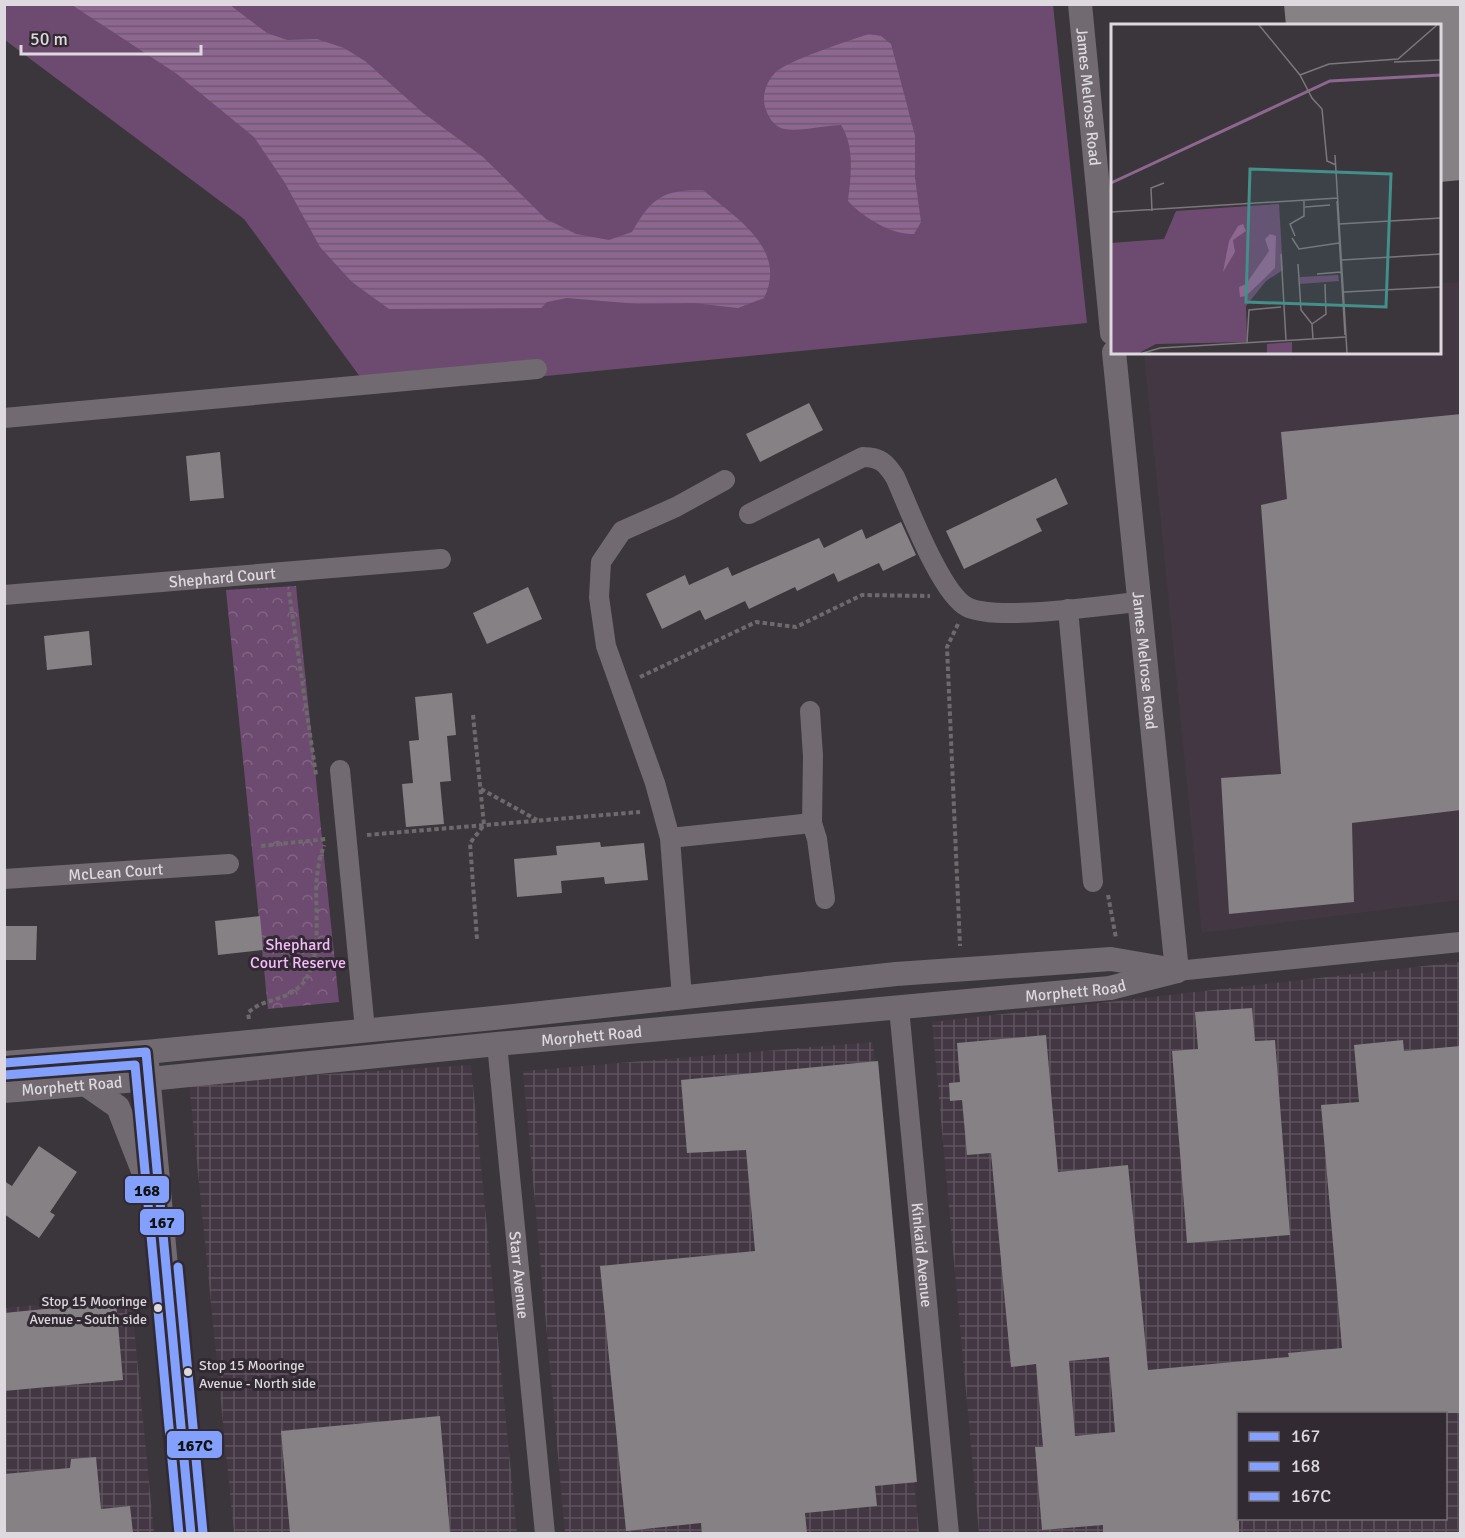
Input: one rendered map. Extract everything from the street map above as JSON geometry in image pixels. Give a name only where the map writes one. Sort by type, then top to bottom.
[{"type":"street","name":"James Melrose Road","points":[[1080,4],[1111,313]]},
{"type":"street","name":"James Melrose Road","points":[[1114,354],[1177,971]]},
{"type":"street","points":[[4,418],[537,369]]},
{"type":"street","points":[[749,514],[862,457],[876,457],[886,463],[895,477],[920,535],[947,586],[966,607],[987,613],[1068,609],[1139,602]]},
{"type":"street","points":[[682,998],[670,838],[606,646],[600,607],[601,562],[622,531],[676,507],[725,480]]},
{"type":"street","name":"Shephard Court","points":[[4,595],[441,559]]},
{"type":"street","points":[[1068,609],[1094,882]]},
{"type":"street","points":[[810,711],[813,756],[812,823],[817,839],[825,898]]},
{"type":"street","points":[[340,770],[365,1030]]},
{"type":"street","points":[[670,838],[812,823]]},
{"type":"street","name":"McLean Court","points":[[4,879],[229,864]]},
{"type":"street","name":"Morphett Road","points":[[4,1090],[150,1079],[497,1044],[1110,988],[1177,971],[1461,942]]},
{"type":"street","name":"Morphett Road","points":[[4,1063],[146,1052],[494,1018],[896,974],[1111,959],[1177,971]]},
{"type":"street","name":"Kinkaid Avenue","points":[[896,974],[949,1533]]},
{"type":"street","name":"Starr Avenue","points":[[494,1018],[545,1533]]},
{"type":"street","points":[[146,1052],[191,1533]]},
{"type":"street","points":[[85,1084],[118,1107],[149,1181],[166,1268]]},
{"type":"path","points":[[286,571],[318,783]]},
{"type":"path","points":[[620,686],[756,622],[796,627],[862,596],[930,597],[947,586]]},
{"type":"path","points":[[960,955],[946,647],[966,607]]},
{"type":"path","points":[[472,715],[484,825],[470,843],[477,939]]},
{"type":"path","points":[[480,788],[538,820]]},
{"type":"path","points":[[261,846],[662,810]]},
{"type":"path","points":[[250,1029],[248,1013],[254,1007],[295,991],[308,974],[317,942],[316,876],[325,839],[324,828]]},
{"type":"path","points":[[1094,882],[1107,889],[1116,939]]},
{"type":"shaded area","points":[[72,5],[230,5],[267,33],[287,40],[317,39],[344,48],[365,61],[422,112],[483,157],[546,219],[576,234],[609,240],[632,232],[646,211],[660,198],[678,192],[703,190],[743,224],[764,250],[769,264],[770,280],[764,298],[738,308],[694,303],[638,304],[567,298],[547,302],[541,308],[389,309],[352,282],[320,247],[285,183],[254,137],[177,74]]},
{"type":"shaded area","points":[[869,34],[881,36],[891,44],[915,136],[915,178],[921,222],[914,234],[897,232],[879,224],[848,201],[851,172],[850,152],[841,125],[802,129],[781,128],[771,119],[765,107],[764,93],[767,85],[781,68],[819,51]]},
{"type":"shaded area","points":[[1460,282],[1460,900],[1202,933],[1144,354],[1441,354],[1441,283]]},
{"type":"shaded area","points":[[1460,962],[1460,1533],[979,1533],[932,1022]]},
{"type":"shaded area","points":[[873,1042],[919,1533],[565,1533],[523,1071]]},
{"type":"shaded area","points":[[471,1065],[517,1533],[234,1533],[189,1083]]},
{"type":"shaded area","points":[[131,1296],[154,1533],[5,1534],[5,1308]]},
{"type":"green space","points":[[4,5],[1053,5],[1087,323],[372,393],[244,219],[5,40]]},
{"type":"green space","name":"Shephard Court Reserve","points":[[296,586],[339,1002],[268,1009],[226,590]]},
{"type":"building","points":[[1284,4],[1461,4],[1461,180],[1441,182],[1441,24],[1286,24]]},
{"type":"building","points":[[809,403],[823,430],[760,462],[746,434]]},
{"type":"building","points":[[1461,414],[1461,810],[1352,823],[1354,902],[1229,914],[1221,778],[1281,774],[1261,505],[1287,499],[1281,432]]},
{"type":"building","points":[[220,452],[224,498],[190,501],[186,456]]},
{"type":"building","points":[[1056,478],[1068,504],[1036,519],[1042,531],[964,569],[946,531]]},
{"type":"building","points":[[901,522],[916,555],[883,571],[879,563],[838,582],[834,573],[797,591],[795,587],[749,609],[745,601],[705,620],[700,610],[662,629],[646,594],[685,575],[689,585],[728,567],[732,576],[819,538],[824,548],[862,529],[866,539]]},
{"type":"building","points":[[528,587],[542,619],[487,644],[473,613]]},
{"type":"building","points":[[89,631],[92,665],[47,670],[44,636]]},
{"type":"building","points":[[452,693],[456,735],[447,736],[451,781],[440,782],[444,824],[406,827],[402,784],[413,783],[409,741],[419,740],[415,697]]},
{"type":"building","points":[[600,842],[601,847],[644,843],[648,880],[605,884],[604,877],[561,881],[562,893],[517,897],[514,859],[557,855],[556,846]]},
{"type":"building","points":[[260,916],[263,950],[218,955],[215,921]]},
{"type":"building","points":[[4,926],[37,926],[36,960],[4,960]]},
{"type":"building","points":[[1252,1008],[1255,1041],[1275,1040],[1290,1235],[1187,1243],[1172,1051],[1198,1049],[1195,1012]]},
{"type":"building","points":[[1046,1035],[1058,1172],[1128,1165],[1148,1370],[1289,1357],[1288,1353],[1342,1348],[1321,1105],[1359,1102],[1354,1045],[1403,1040],[1404,1051],[1461,1046],[1461,1413],[1237,1412],[1239,1533],[1103,1533],[1103,1525],[1042,1530],[1035,1447],[1043,1447],[1036,1364],[1011,1367],[991,1153],[967,1155],[962,1100],[950,1101],[949,1083],[960,1082],[957,1043]],"holes":[[[1109,1357],[1115,1432],[1075,1436],[1069,1361]]]},
{"type":"building","points":[[878,1061],[917,1482],[875,1486],[877,1506],[805,1513],[807,1533],[702,1533],[701,1523],[626,1531],[600,1266],[755,1251],[746,1150],[687,1153],[681,1080]]},
{"type":"building","points":[[39,1146],[77,1172],[50,1212],[55,1215],[39,1238],[4,1214],[4,1181],[12,1186]]},
{"type":"building","points":[[116,1302],[123,1380],[4,1391],[4,1313]]},
{"type":"building","points":[[440,1416],[450,1533],[290,1533],[281,1431]]},
{"type":"building","points":[[96,1457],[101,1509],[130,1506],[133,1533],[4,1533],[4,1474],[70,1468],[71,1459]]},
{"type":"transit line","name":"167","points":[[4,1063],[146,1052],[191,1534]]},
{"type":"transit line","name":"168","points":[[5,1075],[135,1065],[179,1534]]},
{"type":"transit line","name":"167C","points":[[178,1267],[203,1533]]},
{"type":"place","name":"Stop 15 Mooringe Avenue - South side","points":[[158,1308]]},
{"type":"place","name":"Stop 15 Mooringe Avenue - North side","points":[[188,1372]]}]
